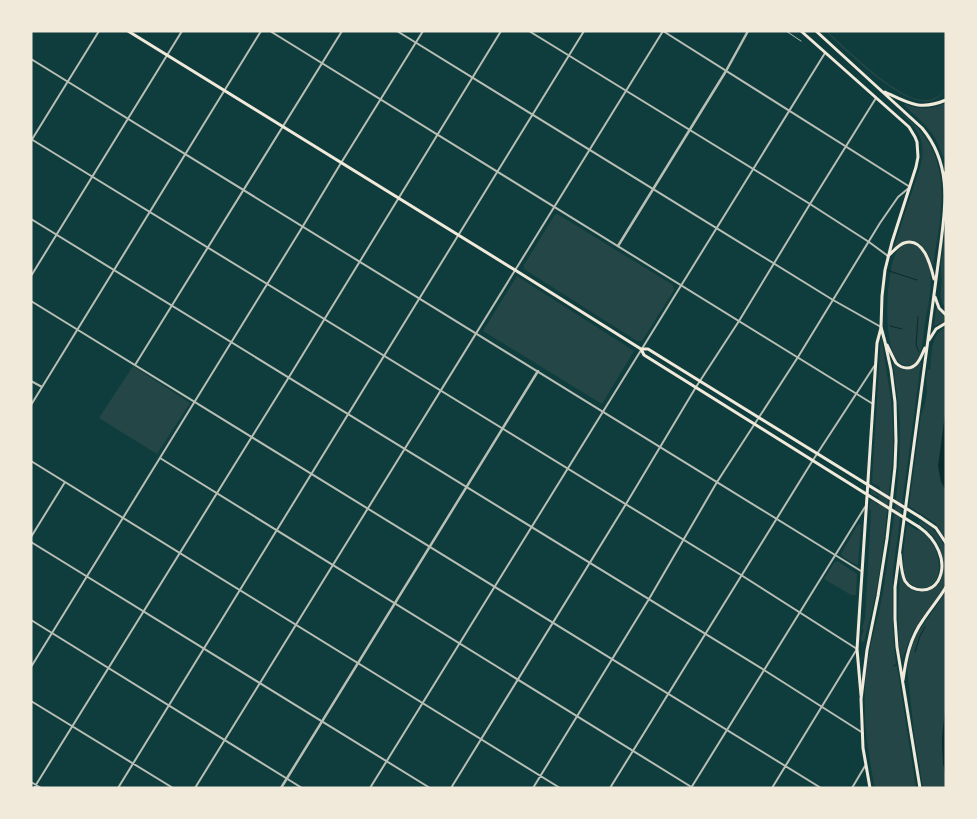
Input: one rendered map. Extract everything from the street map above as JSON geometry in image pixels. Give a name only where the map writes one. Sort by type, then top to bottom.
[{"type":"main road","points":[[128,31],[641,349],[644,355],[919,527],[932,538],[939,551],[941,571],[936,584],[921,590],[914,589],[909,585],[903,573],[900,550]]},
{"type":"main road","points":[[801,31],[908,127],[915,137],[919,151],[918,162],[888,256],[883,290],[881,327],[877,343],[857,650],[866,766],[870,788]]},
{"type":"main road","points":[[816,31],[914,119],[927,134],[939,158],[945,184]]},
{"type":"main road","points":[[882,91],[918,105],[929,106],[946,100]]},
{"type":"main road","points":[[920,788],[897,647],[895,587],[944,215],[946,172]]},
{"type":"main road","points":[[888,256],[904,243],[909,242],[918,245],[928,257],[935,282]]},
{"type":"main road","points":[[934,290],[937,304],[946,315]]},
{"type":"main road","points":[[885,342],[900,366],[905,368],[911,367],[915,365],[933,332],[938,326],[946,323]]},
{"type":"main road","points":[[861,699],[867,650],[887,539],[895,467],[895,402],[881,327]]},
{"type":"main road","points":[[641,349],[648,349],[874,487],[936,528],[946,543]]},
{"type":"main road","points":[[903,683],[906,656],[912,639],[919,625],[946,587]]},
{"type":"street","points":[[99,31],[32,140],[568,468],[857,650],[772,788]]},
{"type":"street","points":[[31,276],[182,31]]},
{"type":"street","points":[[31,404],[261,31]]},
{"type":"street","points":[[270,31],[873,404]]},
{"type":"street","points":[[135,365],[342,31]]},
{"type":"street","points":[[397,31],[833,300],[881,327]]},
{"type":"street","points":[[31,667],[268,284],[340,162],[423,31]]},
{"type":"street","points":[[35,786],[501,31]]},
{"type":"street","points":[[529,31],[810,204],[888,256]]},
{"type":"street","points":[[118,788],[584,31]]},
{"type":"street","points":[[195,788],[663,31],[910,187],[898,197],[718,482],[533,788]]},
{"type":"street","points":[[618,246],[726,71],[748,31]]},
{"type":"street","points":[[370,788],[825,52]]},
{"type":"street","points":[[31,59],[862,571]]},
{"type":"street","points":[[451,788],[696,387],[739,321],[876,98]]},
{"type":"street","points":[[31,219],[590,562],[863,733]]},
{"type":"street","points":[[31,301],[821,788]]},
{"type":"street","points":[[610,788],[776,519],[876,363]]},
{"type":"street","points":[[281,788],[538,372]]},
{"type":"street","points":[[31,381],[42,387]]},
{"type":"street","points":[[160,458],[692,788],[866,506]]},
{"type":"street","points":[[31,461],[560,788]]},
{"type":"street","points":[[31,536],[65,482]]},
{"type":"street","points":[[31,542],[430,788]]},
{"type":"street","points":[[31,620],[302,788]]},
{"type":"street","points":[[31,701],[173,788]]},
{"type":"street","points":[[852,788],[866,766]]},
{"type":"street","points":[[31,782],[41,788]]},
{"type":"lane","points":[[786,31],[801,41]]},
{"type":"shaded area","points":[[825,31],[886,82],[912,97],[930,100],[946,91],[936,98],[929,101],[917,100],[903,95],[859,63]]},
{"type":"shaded area","points":[[946,103],[944,158],[931,132],[904,105],[926,108]]},
{"type":"shaded area","points":[[897,110],[917,127],[929,142],[940,176],[942,193],[941,211],[933,266],[922,246],[913,240],[900,244],[893,250],[921,164],[922,155],[921,140],[918,133]]},
{"type":"shaded area","points":[[556,214],[673,285],[674,290],[642,341],[637,341],[524,269],[524,265]]},
{"type":"shaded area","points":[[946,227],[946,309],[942,302],[941,294],[941,263]]},
{"type":"shaded area","points":[[910,243],[920,248],[926,255],[931,277],[919,355],[914,364],[902,364],[894,356],[890,340],[888,299],[893,262],[897,251],[902,246]]},
{"type":"shaded area","points":[[517,276],[634,351],[602,404],[483,331]]},
{"type":"shaded area","points":[[936,309],[946,318],[946,321],[934,326]]},
{"type":"shaded area","points":[[946,327],[946,407],[943,431],[946,538],[935,523],[909,506],[921,416],[927,394],[927,373],[930,370],[934,340],[941,330]]},
{"type":"shaded area","points":[[881,335],[891,400],[893,454],[878,582],[864,642],[862,642],[871,511],[869,508],[872,500],[878,505],[879,497],[871,494],[871,489],[879,495],[880,487],[872,482]]},
{"type":"shaded area","points":[[893,361],[899,367],[906,370],[910,370],[921,362],[893,571],[892,594],[896,664],[893,667],[897,666],[916,788],[875,788],[865,724],[865,691],[868,659],[883,592],[899,467],[900,425]]},
{"type":"shaded area","points":[[133,366],[190,403],[157,454],[99,418]]},
{"type":"shaded area","points":[[946,407],[945,489],[941,482],[938,466]]},
{"type":"shaded area","points":[[920,520],[936,532],[946,549],[946,582],[938,598],[913,632],[902,659],[899,646],[898,614],[900,570],[902,579],[910,589],[923,592],[931,590],[937,585],[941,580],[944,568],[942,554],[937,542],[931,533],[919,524]]},
{"type":"shaded area","points":[[858,524],[861,526],[857,565],[841,554]]},
{"type":"shaded area","points":[[907,524],[918,531],[918,529],[926,536],[937,553],[938,575],[933,584],[925,588],[916,587],[909,583],[905,575],[903,556]]},
{"type":"shaded area","points":[[837,561],[857,574],[856,595],[851,595],[824,579]]},
{"type":"shaded area","points":[[946,592],[946,710],[942,741],[946,788],[923,788],[914,733],[907,667],[911,649],[918,632]]},
{"type":"shaded area","points":[[946,698],[946,775],[943,764],[942,740]]},
{"type":"waterway","points":[[886,270],[917,280]]},
{"type":"waterway","points":[[918,317],[916,345],[919,352]]},
{"type":"waterway","points":[[890,326],[902,329]]},
{"type":"waterway","points":[[915,652],[925,627]]}]
